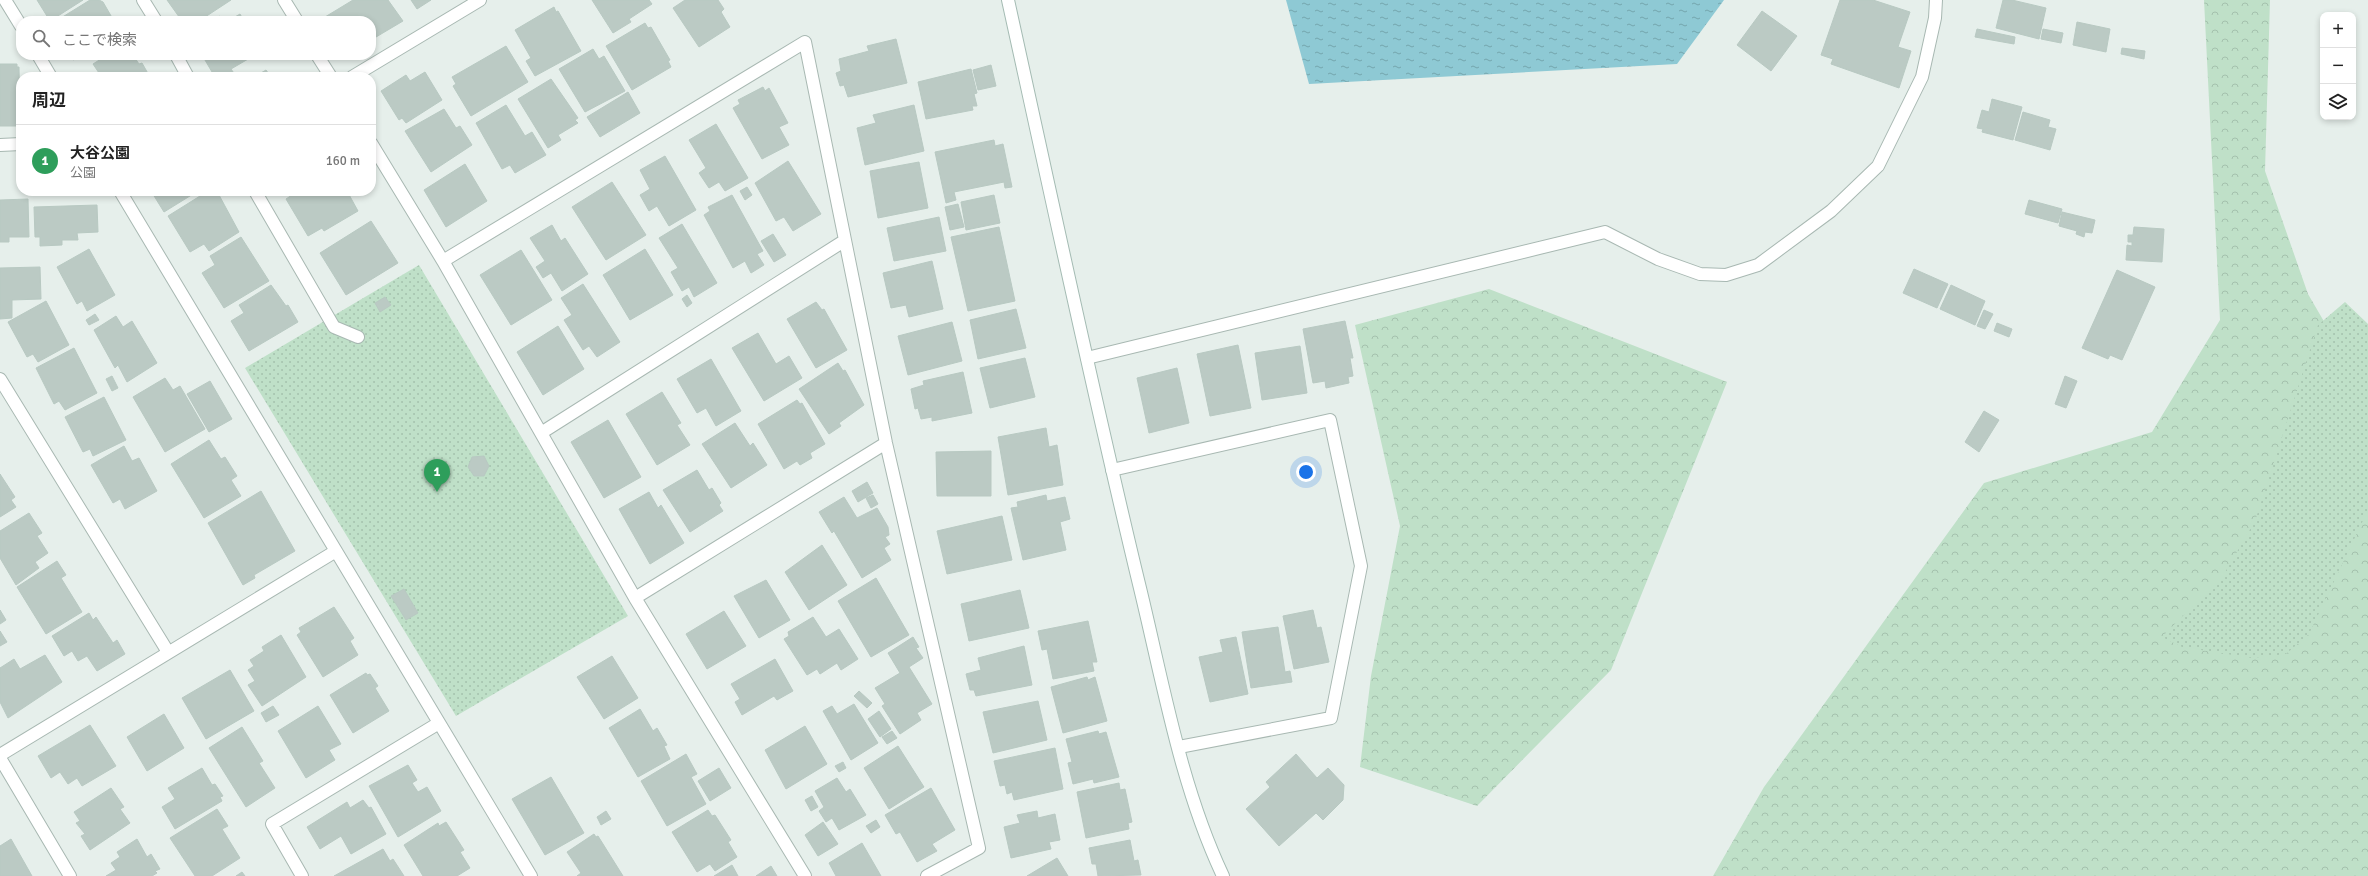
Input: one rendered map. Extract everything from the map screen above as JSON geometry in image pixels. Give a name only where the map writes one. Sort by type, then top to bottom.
[{"type":"street","points":[[5,0],[16,18]]},
{"type":"street","points":[[143,0],[153,16]]},
{"type":"street","points":[[284,0],[294,16]]},
{"type":"street","points":[[360,72],[480,0]]},
{"type":"street","points":[[1008,0],[1112,470],[1179,747],[1204,836],[1223,876]]},
{"type":"street","points":[[1087,358],[1605,232],[1658,259],[1700,274],[1726,275],[1758,265],[1831,211],[1878,166],[1922,78],[1935,18],[1936,0]]},
{"type":"street","points":[[443,261],[805,42],[886,443],[979,848],[927,876]]},
{"type":"street","points":[[41,60],[48,72]]},
{"type":"street","points":[[179,60],[185,72]]},
{"type":"street","points":[[320,60],[328,72]]},
{"type":"street","points":[[0,144],[16,144]]},
{"type":"street","points":[[376,151],[443,261],[635,598],[805,876]]},
{"type":"street","points":[[123,196],[531,876]]},
{"type":"street","points":[[258,196],[334,327],[358,337]]},
{"type":"street","points":[[541,433],[844,241]]},
{"type":"street","points":[[0,379],[168,652]]},
{"type":"street","points":[[1112,470],[1330,420],[1361,566],[1331,718],[1179,747]]},
{"type":"street","points":[[635,598],[886,443]]},
{"type":"street","points":[[0,755],[336,551]]},
{"type":"street","points":[[302,876],[272,824],[439,723]]},
{"type":"street","points":[[0,758],[70,876]]},
{"type":"green space","points":[[2204,0],[2270,0],[2265,171],[2308,294],[2368,397],[2368,876],[1713,876],[1764,787],[1984,483],[2152,432],[2220,320]]},
{"type":"green space","points":[[419,265],[628,616],[456,716],[245,368]]},
{"type":"green space","points":[[1489,289],[1727,382],[1611,670],[1477,806],[1360,767],[1371,676],[1400,526],[1355,325]]},
{"type":"green space","points":[[2345,302],[2368,324],[2368,510],[2309,634],[2286,654],[2252,658],[2182,647],[2162,637],[2224,574],[2255,521],[2318,325]]},
{"type":"water","points":[[1286,0],[1724,0],[1677,64],[1309,84]]},
{"type":"building","points":[[37,0],[83,0],[58,16],[47,16]]},
{"type":"building","points":[[90,0],[99,0],[103,2],[111,16],[64,16]]},
{"type":"building","points":[[167,0],[231,0],[207,16],[178,16]]},
{"type":"building","points":[[353,0],[388,0],[403,21],[376,37],[376,16],[327,16]]},
{"type":"building","points":[[411,0],[431,0],[417,9]]},
{"type":"building","points":[[592,0],[649,0],[652,4],[629,19],[631,22],[613,33]]},
{"type":"building","points":[[685,0],[718,0],[724,9],[721,12],[730,27],[699,47],[673,8]]},
{"type":"building","points":[[1840,0],[1873,0],[1910,12],[1898,47],[1911,51],[1899,88],[1831,64],[1833,59],[1821,55]]},
{"type":"building","points":[[2003,0],[2012,0],[2046,8],[2039,39],[1996,28]]},
{"type":"building","points":[[554,7],[556,12],[558,11],[581,51],[535,76],[526,61],[531,58],[515,30]]},
{"type":"building","points":[[1762,11],[1797,36],[1771,71],[1737,45]]},
{"type":"building","points":[[2077,22],[2110,29],[2106,52],[2073,45]]},
{"type":"building","points":[[645,23],[648,28],[651,27],[670,60],[668,61],[671,67],[632,90],[606,46]]},
{"type":"building","points":[[1977,29],[2015,37],[2014,44],[1975,37]]},
{"type":"building","points":[[2043,29],[2063,33],[2061,43],[2041,39]]},
{"type":"building","points":[[896,39],[907,83],[848,97],[844,85],[840,86],[836,73],[841,71],[839,59],[869,51],[867,46]]},
{"type":"building","points":[[506,46],[528,82],[471,116],[453,86],[456,84],[452,77]]},
{"type":"building","points":[[2122,48],[2145,51],[2144,59],[2121,54]]},
{"type":"building","points":[[593,49],[599,59],[604,56],[625,91],[585,112],[559,69]]},
{"type":"building","points":[[99,60],[136,60],[139,64],[142,63],[147,72],[98,72],[93,64]]},
{"type":"building","points":[[205,60],[246,60],[231,69],[233,72],[212,72]]},
{"type":"building","points":[[0,64],[17,64],[19,72],[16,72],[16,126],[0,126]]},
{"type":"building","points":[[991,65],[996,86],[978,90],[973,70]]},
{"type":"building","points":[[971,69],[977,93],[974,94],[977,106],[972,106],[973,110],[926,119],[918,82]]},
{"type":"building","points":[[425,72],[442,100],[406,123],[402,118],[399,120],[381,91],[406,75],[410,81]]},
{"type":"building","points":[[551,79],[578,118],[575,120],[578,123],[558,135],[561,140],[548,148],[518,99]]},
{"type":"building","points":[[763,87],[765,91],[769,88],[788,123],[779,127],[789,145],[762,159],[733,108],[740,104],[738,100]]},
{"type":"building","points":[[628,92],[640,113],[600,137],[587,117]]},
{"type":"building","points":[[1992,99],[2022,107],[2013,140],[1982,132],[1983,129],[1977,128],[1982,110],[1989,112]]},
{"type":"building","points":[[506,105],[525,136],[532,132],[546,155],[515,173],[510,165],[502,169],[476,123]]},
{"type":"building","points":[[914,105],[924,151],[865,165],[857,128],[876,123],[873,115]]},
{"type":"building","points":[[444,109],[456,128],[460,126],[472,145],[431,172],[405,131]]},
{"type":"building","points":[[2023,112],[2050,120],[2048,127],[2056,129],[2050,150],[2015,140]]},
{"type":"building","points":[[716,124],[748,178],[725,191],[719,182],[709,188],[699,173],[706,168],[689,140]]},
{"type":"building","points":[[994,140],[995,146],[1003,144],[1012,187],[1005,188],[1004,182],[954,192],[956,200],[946,203],[935,152]]},
{"type":"building","points":[[665,156],[696,210],[669,226],[657,206],[649,211],[640,195],[650,189],[640,170]]},
{"type":"building","points":[[788,161],[821,214],[793,231],[784,217],[776,221],[755,183]]},
{"type":"building","points":[[919,162],[928,208],[878,218],[870,171]]},
{"type":"building","points":[[465,164],[487,201],[446,227],[424,190]]},
{"type":"building","points":[[612,182],[646,235],[606,260],[572,207]]},
{"type":"building","points":[[747,187],[752,195],[745,200],[740,191]]},
{"type":"building","points":[[732,195],[763,251],[757,254],[764,265],[751,273],[745,261],[733,268],[704,215],[710,211],[708,207]]},
{"type":"building","points":[[994,195],[1000,223],[966,230],[961,202]]},
{"type":"building","points":[[154,196],[190,196],[164,212]]},
{"type":"building","points":[[200,196],[220,196],[239,232],[209,251],[204,244],[190,252],[168,216]]},
{"type":"building","points":[[290,196],[350,196],[358,211],[324,231],[322,228],[308,236],[286,199]]},
{"type":"building","points":[[28,199],[29,237],[9,237],[9,242],[0,242],[0,200]]},
{"type":"building","points":[[2029,200],[2062,209],[2058,223],[2025,214]]},
{"type":"building","points":[[958,204],[964,227],[950,230],[945,207]]},
{"type":"building","points":[[97,205],[98,232],[77,233],[78,240],[62,240],[62,245],[40,246],[40,237],[35,237],[34,207]]},
{"type":"building","points":[[2062,212],[2095,220],[2092,233],[2085,232],[2084,237],[2076,234],[2077,231],[2059,226]]},
{"type":"building","points":[[939,217],[946,251],[894,261],[887,228]]},
{"type":"building","points":[[371,221],[398,263],[346,295],[320,253]]},
{"type":"building","points":[[682,224],[717,283],[694,297],[689,287],[682,291],[671,272],[678,268],[659,238]]},
{"type":"building","points":[[552,225],[561,241],[565,238],[588,274],[562,291],[551,273],[543,278],[536,267],[545,261],[530,238]]},
{"type":"building","points":[[999,227],[1015,301],[968,311],[951,237]]},
{"type":"building","points":[[2134,227],[2164,229],[2162,262],[2126,260],[2127,245],[2132,246],[2132,242],[2128,242],[2128,235],[2133,235]]},
{"type":"building","points":[[773,234],[786,255],[774,262],[761,241]]},
{"type":"building","points":[[241,237],[269,281],[224,308],[202,273],[215,265],[210,256]]},
{"type":"building","points":[[89,249],[115,295],[87,311],[82,301],[77,304],[57,267]]},
{"type":"building","points":[[645,249],[673,295],[630,320],[603,275]]},
{"type":"building","points":[[521,250],[552,300],[511,325],[480,275]]},
{"type":"building","points":[[932,261],[943,309],[909,317],[906,305],[891,308],[883,273]]},
{"type":"building","points":[[40,267],[41,299],[12,300],[12,318],[0,319],[0,268]]},
{"type":"building","points":[[1914,269],[1948,284],[1937,308],[1903,293]]},
{"type":"building","points":[[2117,270],[2155,287],[2122,360],[2110,355],[2108,359],[2082,348]]},
{"type":"building","points":[[583,284],[620,342],[597,357],[589,346],[583,350],[564,320],[572,315],[561,298]]},
{"type":"building","points":[[271,285],[286,306],[288,305],[298,322],[249,351],[231,321],[244,313],[239,305]]},
{"type":"building","points":[[1951,285],[1985,301],[1975,325],[1940,309]]},
{"type":"building","points":[[687,295],[692,303],[687,307],[682,299]]},
{"type":"building","points":[[385,297],[391,305],[380,312],[375,303]]},
{"type":"building","points":[[46,301],[69,345],[38,362],[33,354],[27,357],[8,322]]},
{"type":"building","points":[[816,302],[822,310],[824,309],[847,350],[816,368],[787,319]]},
{"type":"building","points":[[1016,309],[1026,348],[978,359],[970,320]]},
{"type":"building","points":[[1984,310],[1993,314],[1985,329],[1977,326]]},
{"type":"building","points":[[95,314],[99,320],[89,325],[86,320]]},
{"type":"building","points":[[116,316],[123,327],[132,321],[157,363],[127,382],[118,365],[115,368],[94,330]]},
{"type":"building","points":[[1345,321],[1353,358],[1350,358],[1353,376],[1348,377],[1349,383],[1326,388],[1325,381],[1313,383],[1303,329]]},
{"type":"building","points":[[952,322],[962,361],[908,375],[898,336]]},
{"type":"building","points":[[1997,323],[2012,329],[2009,337],[1994,331]]},
{"type":"building","points":[[558,326],[584,369],[543,395],[517,352]]},
{"type":"building","points":[[758,333],[776,364],[789,356],[802,378],[764,401],[732,348]]},
{"type":"building","points":[[1238,345],[1251,408],[1210,416],[1197,354]]},
{"type":"building","points":[[1300,346],[1307,393],[1262,400],[1255,353]]},
{"type":"building","points":[[74,348],[97,393],[65,410],[59,401],[54,404],[36,368]]},
{"type":"building","points":[[1025,358],[1035,397],[990,408],[980,368]]},
{"type":"building","points":[[711,359],[741,411],[716,426],[706,408],[697,413],[677,379]]},
{"type":"building","points":[[838,363],[843,371],[845,370],[864,405],[839,423],[841,426],[829,434],[799,389]]},
{"type":"building","points":[[1177,368],[1189,423],[1149,433],[1137,378]]},
{"type":"building","points":[[963,372],[972,413],[932,421],[932,417],[921,419],[918,408],[915,409],[911,389],[924,385],[923,381]]},
{"type":"building","points":[[112,376],[118,388],[112,391],[106,379]]},
{"type":"building","points":[[2065,376],[2077,381],[2066,408],[2055,404]]},
{"type":"building","points":[[165,378],[173,390],[180,386],[205,429],[165,452],[133,397]]},
{"type":"building","points":[[210,381],[232,419],[209,432],[187,394]]},
{"type":"building","points":[[662,392],[681,423],[677,425],[690,445],[657,465],[626,414]]},
{"type":"building","points":[[104,397],[126,440],[93,456],[90,449],[83,452],[65,417]]},
{"type":"building","points":[[797,400],[800,404],[802,403],[825,444],[810,453],[812,458],[800,465],[797,461],[784,469],[758,424]]},
{"type":"building","points":[[1984,411],[1999,420],[1979,452],[1965,442]]},
{"type":"building","points":[[608,420],[641,477],[604,498],[571,442]]},
{"type":"building","points":[[735,423],[750,446],[753,443],[767,465],[731,488],[702,444]]},
{"type":"building","points":[[1046,428],[1049,447],[1057,445],[1063,485],[1008,495],[998,437]]},
{"type":"building","points":[[209,440],[221,459],[225,457],[237,476],[231,480],[241,496],[204,518],[171,464]]},
{"type":"building","points":[[124,446],[132,461],[139,458],[157,491],[125,509],[120,499],[113,503],[91,465]]},
{"type":"building","points":[[991,451],[991,496],[937,496],[936,452]]},
{"type":"building","points":[[484,456],[489,466],[484,476],[474,476],[468,467],[472,457]]},
{"type":"building","points":[[697,470],[709,490],[712,488],[721,503],[719,505],[723,511],[690,532],[663,490]]},
{"type":"building","points":[[0,474],[15,497],[11,500],[16,507],[0,517]]},
{"type":"building","points":[[867,482],[873,493],[858,502],[852,491]]},
{"type":"building","points":[[261,491],[295,551],[254,575],[255,578],[243,585],[208,523]]},
{"type":"building","points":[[649,492],[658,508],[661,505],[684,543],[650,564],[619,509]]},
{"type":"building","points":[[873,495],[878,504],[871,508],[866,498]]},
{"type":"building","points":[[1046,495],[1047,501],[1065,497],[1070,519],[1060,522],[1066,550],[1023,560],[1011,508],[1018,507],[1017,502]]},
{"type":"building","points":[[844,497],[857,518],[877,508],[888,527],[889,535],[885,537],[890,544],[884,548],[891,560],[862,578],[834,531],[832,533],[819,512]]},
{"type":"building","points":[[29,513],[42,533],[37,536],[48,553],[35,562],[39,568],[16,585],[0,558],[0,531]]},
{"type":"building","points":[[1002,516],[1012,560],[947,574],[937,531]]},
{"type":"building","points":[[822,545],[847,585],[809,610],[785,572]]},
{"type":"building","points":[[57,561],[66,575],[61,578],[82,612],[46,634],[17,587]]},
{"type":"building","points":[[876,578],[909,635],[871,657],[838,601]]},
{"type":"building","points":[[766,580],[790,620],[759,638],[734,596]]},
{"type":"building","points":[[404,589],[418,613],[406,620],[391,596]]},
{"type":"building","points":[[1020,590],[1029,628],[969,641],[961,604]]},
{"type":"building","points":[[334,607],[354,638],[350,641],[358,655],[323,677],[297,635],[301,632],[299,628]]},
{"type":"building","points":[[0,610],[6,620],[0,624]]},
{"type":"building","points":[[1313,610],[1317,628],[1321,627],[1329,662],[1294,669],[1283,616]]},
{"type":"building","points":[[724,611],[746,646],[707,669],[686,634]]},
{"type":"building","points":[[89,613],[93,620],[96,617],[113,643],[117,640],[125,654],[97,671],[87,656],[78,661],[72,651],[64,656],[52,636]]},
{"type":"building","points":[[813,617],[826,637],[839,629],[858,659],[841,670],[837,663],[820,674],[817,669],[807,675],[784,639],[789,636],[788,632]]},
{"type":"building","points":[[1088,621],[1097,662],[1092,662],[1094,671],[1053,679],[1047,649],[1042,650],[1038,631]]},
{"type":"building","points":[[1278,627],[1285,672],[1290,671],[1292,682],[1251,688],[1242,632]]},
{"type":"building","points":[[0,631],[7,642],[0,646]]},
{"type":"building","points":[[281,635],[306,677],[262,706],[248,685],[255,681],[248,670],[254,666],[250,660],[264,651],[262,647]]},
{"type":"building","points":[[913,637],[919,647],[916,648],[923,658],[909,667],[932,704],[917,713],[921,720],[900,734],[882,706],[885,704],[875,688],[900,673],[888,653]]},
{"type":"building","points":[[1236,637],[1248,694],[1210,702],[1199,657],[1223,652],[1220,640]]},
{"type":"building","points":[[1024,646],[1032,685],[976,696],[974,690],[970,690],[966,674],[981,670],[978,658]]},
{"type":"building","points":[[45,655],[62,682],[8,718],[0,702],[0,668],[14,659],[20,669]]},
{"type":"building","points":[[612,656],[638,698],[604,719],[577,677]]},
{"type":"building","points":[[775,659],[793,691],[777,700],[774,696],[742,715],[735,702],[740,699],[731,684]]},
{"type":"building","points":[[230,670],[254,711],[206,739],[182,698]]},
{"type":"building","points":[[366,673],[367,675],[370,674],[378,686],[375,688],[389,711],[353,733],[330,695]]},
{"type":"building","points":[[1087,677],[1088,680],[1095,677],[1107,721],[1063,733],[1051,687]]},
{"type":"building","points":[[859,691],[872,703],[867,708],[854,696]]},
{"type":"building","points":[[1038,701],[1047,740],[993,753],[983,712]]},
{"type":"building","points":[[854,704],[878,743],[851,760],[823,711],[832,706],[837,714]]},
{"type":"building","points":[[273,706],[279,715],[266,722],[261,713]]},
{"type":"building","points":[[318,706],[341,744],[329,750],[335,760],[306,778],[278,731]]},
{"type":"building","points":[[640,709],[653,731],[657,728],[667,745],[664,746],[670,759],[638,777],[609,728]]},
{"type":"building","points":[[879,711],[891,729],[880,737],[868,719]]},
{"type":"building","points":[[164,714],[184,748],[147,771],[127,737]]},
{"type":"building","points":[[90,725],[116,766],[82,786],[77,778],[68,784],[60,772],[51,778],[38,756]]},
{"type":"building","points":[[805,726],[827,764],[786,789],[765,750]]},
{"type":"building","points":[[242,727],[263,761],[259,763],[275,788],[246,807],[209,748]]},
{"type":"building","points":[[892,731],[897,738],[887,744],[882,737]]},
{"type":"building","points":[[1098,731],[1099,734],[1106,732],[1119,777],[1094,783],[1093,779],[1073,784],[1068,763],[1072,762],[1066,739]]},
{"type":"building","points":[[898,746],[924,787],[889,809],[864,768]]},
{"type":"building","points":[[1055,748],[1063,789],[1014,800],[1012,792],[1007,794],[1005,785],[1000,786],[994,761]]},
{"type":"building","points":[[686,754],[697,774],[691,777],[706,804],[667,826],[641,781]]},
{"type":"building","points":[[1296,754],[1317,778],[1328,768],[1344,785],[1343,800],[1323,820],[1316,813],[1279,846],[1246,809],[1270,787],[1266,782]]},
{"type":"building","points":[[843,762],[846,768],[839,772],[835,766]]},
{"type":"building","points":[[408,765],[417,780],[412,783],[418,792],[427,787],[441,811],[398,837],[369,786]]},
{"type":"building","points":[[202,768],[212,785],[215,784],[223,796],[220,797],[222,801],[175,829],[162,807],[175,799],[168,788]]},
{"type":"building","points":[[719,768],[731,788],[710,801],[698,781]]},
{"type":"building","points":[[551,777],[584,833],[545,855],[512,799]]},
{"type":"building","points":[[837,778],[846,792],[850,789],[866,815],[839,830],[832,818],[826,822],[819,811],[824,807],[815,791]]},
{"type":"building","points":[[1119,783],[1120,790],[1125,789],[1132,822],[1128,823],[1129,829],[1086,838],[1077,792]]},
{"type":"building","points":[[111,788],[124,807],[120,809],[130,823],[90,850],[81,836],[85,834],[76,823],[80,821],[74,812]]},
{"type":"building","points":[[931,788],[955,830],[932,844],[937,851],[917,862],[900,832],[896,834],[885,815]]},
{"type":"building","points":[[812,796],[818,807],[811,811],[805,800]]},
{"type":"building","points":[[363,800],[369,808],[371,807],[386,834],[351,854],[341,836],[320,849],[307,827],[347,802],[350,808]]},
{"type":"building","points":[[217,809],[228,826],[222,829],[240,858],[212,876],[195,876],[170,838]]},
{"type":"building","points":[[708,810],[712,816],[715,815],[731,840],[728,842],[737,857],[715,871],[710,864],[697,872],[672,832]]},
{"type":"building","points":[[606,811],[611,819],[601,825],[597,817]]},
{"type":"building","points":[[1037,811],[1038,818],[1055,814],[1060,840],[1049,842],[1051,849],[1011,858],[1004,827],[1020,823],[1017,815]]},
{"type":"building","points":[[876,820],[880,827],[871,833],[866,826]]},
{"type":"building","points":[[446,822],[464,850],[460,852],[470,868],[457,876],[423,876],[404,845],[438,823],[439,826]]},
{"type":"building","points":[[823,822],[838,844],[818,856],[805,835]]},
{"type":"building","points":[[594,834],[596,837],[598,836],[623,876],[577,876],[581,873],[567,852]]},
{"type":"building","points":[[11,839],[32,876],[0,876],[0,846]]},
{"type":"building","points":[[137,839],[147,857],[151,854],[160,869],[155,871],[157,873],[152,876],[106,876],[116,870],[111,863],[120,857],[117,852]]},
{"type":"building","points":[[1130,840],[1134,861],[1138,860],[1141,875],[1098,876],[1096,864],[1092,864],[1089,848]]},
{"type":"building","points":[[862,843],[881,876],[836,876],[829,863]]},
{"type":"building","points":[[383,849],[390,861],[393,859],[404,876],[334,876]]},
{"type":"building","points":[[1057,858],[1068,876],[1027,876]]},
{"type":"building","points":[[732,865],[738,876],[714,876]]},
{"type":"building","points":[[771,866],[777,876],[756,876]]},
{"type":"building","points":[[242,872],[245,876],[236,876]]},
{"type":"place","name":"大谷公園","points":[[437,492]]}]
